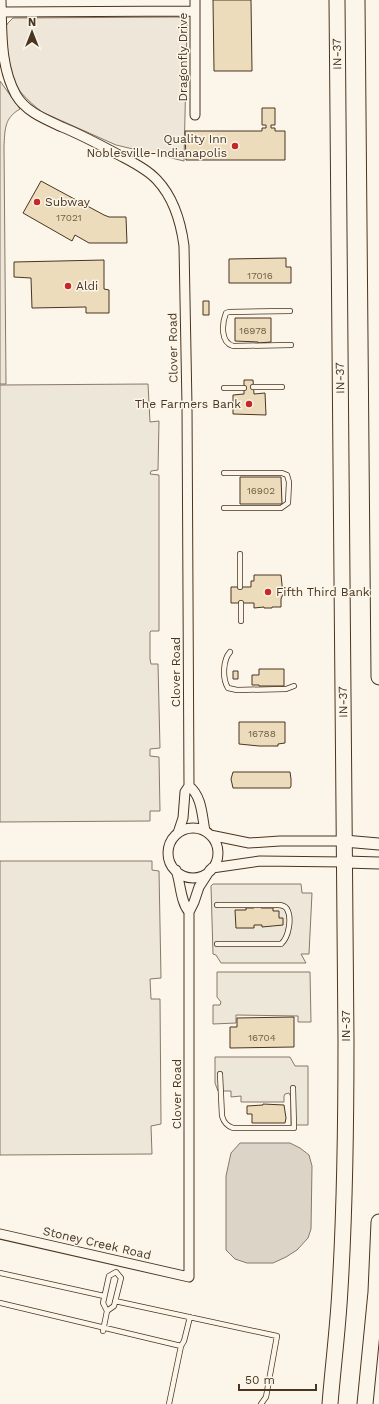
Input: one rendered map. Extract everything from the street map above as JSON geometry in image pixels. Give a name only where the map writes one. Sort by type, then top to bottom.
[{"type":"highway","name":"IN-37","points":[[330,1399],[335,1361],[340,1289],[346,1148],[345,862],[337,0]]},
{"type":"highway","points":[[372,0],[379,677]]},
{"type":"highway","points":[[366,1404],[376,1292],[379,1222]]},
{"type":"street","name":"Clover Road","points":[[1,0],[2,52],[4,64],[11,84],[22,103],[41,117],[86,137],[141,167],[157,180],[168,196],[176,211],[181,229],[184,246],[187,406],[189,786],[185,792],[183,818],[178,834]]},
{"type":"street","name":"Dragonfly Drive","points":[[194,0],[195,115]]},
{"type":"street","points":[[1,12],[194,11]]},
{"type":"street","points":[[189,786],[195,790],[198,797],[207,833],[214,840],[218,855],[216,862],[204,875],[189,877],[182,875],[170,863],[168,855],[169,847],[172,839],[182,830],[194,828],[207,833],[250,843],[280,841],[344,841],[379,844]]},
{"type":"street","points":[[211,869],[260,861],[379,863]]},
{"type":"street","name":"Clover Road","points":[[189,1276],[189,912],[199,887],[211,869]]},
{"type":"street","name":"Clover Road","points":[[176,870],[183,902],[189,912]]},
{"type":"street","name":"Stoney Creek Road","points":[[0,1234],[189,1276]]},
{"type":"lane","points":[[290,311],[229,312],[226,313],[224,317],[224,333],[225,341],[233,346],[291,345]]},
{"type":"lane","points":[[253,387],[282,387]]},
{"type":"lane","points":[[224,388],[244,388]]},
{"type":"lane","points":[[224,474],[282,473],[287,475],[289,482],[288,503],[281,508],[224,508]]},
{"type":"lane","points":[[240,554],[240,587]]},
{"type":"lane","points":[[241,603],[241,621]]},
{"type":"lane","points":[[230,652],[225,661],[225,682],[228,688],[237,690],[286,689],[294,686]]},
{"type":"lane","points":[[217,905],[278,905],[287,909],[289,916],[287,937],[281,944],[217,944]]},
{"type":"lane","points":[[220,1074],[222,1116],[224,1122],[233,1128],[294,1128],[293,1088]]},
{"type":"lane","points":[[107,1311],[114,1306],[121,1278],[116,1272],[118,1260]]},
{"type":"lane","points":[[103,1330],[107,1311],[103,1303],[104,1296],[109,1276],[116,1272]]},
{"type":"lane","points":[[0,1273],[104,1296]]},
{"type":"lane","points":[[115,1301],[277,1336],[266,1397],[262,1404]]},
{"type":"lane","points":[[0,1304],[103,1330],[181,1346]]},
{"type":"lane","points":[[169,1404],[181,1346],[184,1341],[190,1317]]},
{"type":"shaded area","points":[[178,17],[183,19],[187,24],[184,161],[116,145],[42,112],[17,88],[10,76],[7,64],[5,28],[13,18]]},
{"type":"shaded area","points":[[0,81],[20,109],[8,120],[5,130],[4,146],[6,384],[0,384]]},
{"type":"shaded area","points":[[148,384],[150,422],[159,421],[158,470],[151,471],[150,474],[159,475],[159,631],[150,632],[150,659],[151,664],[158,664],[160,748],[150,749],[150,756],[159,757],[160,811],[150,811],[150,821],[0,822],[0,385]]},
{"type":"shaded area","points":[[0,861],[152,861],[152,870],[159,871],[161,978],[150,979],[151,999],[160,999],[161,1124],[151,1126],[152,1154],[0,1155]]},
{"type":"shaded area","points":[[213,884],[301,884],[302,893],[312,893],[309,954],[301,954],[306,963],[221,963],[216,955],[213,954],[211,886]]},
{"type":"shaded area","points":[[217,972],[310,972],[311,1022],[298,1022],[298,1016],[236,1015],[236,1023],[213,1024],[213,1005],[220,1005],[221,1002],[217,997]]},
{"type":"shaded area","points":[[215,1057],[290,1057],[295,1066],[308,1066],[308,1125],[291,1125],[291,1097],[289,1093],[285,1094],[284,1102],[241,1102],[241,1096],[231,1097],[231,1091],[218,1091],[215,1083]]},
{"type":"shaded area","points":[[240,1143],[290,1143],[309,1155],[312,1166],[311,1229],[308,1238],[297,1250],[273,1263],[247,1263],[235,1259],[226,1250],[226,1176],[231,1153]]},
{"type":"building","points":[[213,0],[251,0],[252,71],[214,71]]},
{"type":"building","name":"Quality Inn Noblesville-Indianapolis","points":[[262,108],[275,108],[275,125],[271,125],[271,128],[275,128],[275,131],[285,131],[285,160],[186,160],[185,131],[262,131],[262,128],[266,128],[266,125],[262,125]]},
{"type":"building","points":[[41,181],[104,215],[109,217],[126,217],[127,243],[89,243],[75,235],[72,241],[23,213]]},
{"type":"building","points":[[286,258],[286,267],[291,267],[291,283],[229,283],[229,259]]},
{"type":"building","points":[[104,260],[104,289],[109,290],[109,313],[86,313],[86,307],[32,308],[31,278],[14,277],[14,262]]},
{"type":"building","points":[[203,301],[209,301],[209,315],[203,315]]},
{"type":"building","points":[[235,318],[271,318],[271,342],[258,343],[235,341]]},
{"type":"building","points":[[244,380],[253,380],[254,394],[265,393],[266,415],[233,414],[233,395],[244,394]]},
{"type":"building","points":[[240,477],[281,477],[282,504],[240,504]]},
{"type":"building","points":[[254,575],[281,575],[283,594],[281,599],[281,607],[254,608],[254,603],[231,603],[231,587],[251,587],[251,581],[254,581]]},
{"type":"building","points":[[259,669],[284,669],[284,686],[252,685],[252,675],[259,675]]},
{"type":"building","points":[[233,671],[238,671],[238,679],[233,679]]},
{"type":"building","points":[[239,722],[285,722],[285,743],[278,744],[278,746],[239,744]]},
{"type":"building","points":[[233,772],[290,772],[291,786],[290,788],[233,788],[231,779]]},
{"type":"building","points":[[254,906],[261,906],[261,908],[273,908],[273,911],[279,911],[279,918],[283,918],[283,925],[262,927],[262,925],[254,925],[254,928],[236,928],[235,910],[246,910],[246,908],[254,908]]},
{"type":"building","points":[[294,1017],[294,1047],[230,1048],[230,1027],[237,1027],[237,1018]]},
{"type":"building","points":[[263,1104],[284,1105],[286,1118],[285,1123],[252,1123],[252,1114],[247,1114],[247,1106]]},
{"type":"place","name":"Quality Inn Noblesville-Indianapolis","points":[[235,146]]},
{"type":"place","name":"Subway","points":[[37,202]]},
{"type":"place","name":"Aldi","points":[[68,286]]},
{"type":"place","name":"The Farmers Bank","points":[[249,404]]},
{"type":"place","name":"Fifth Third Bank","points":[[268,592]]}]
